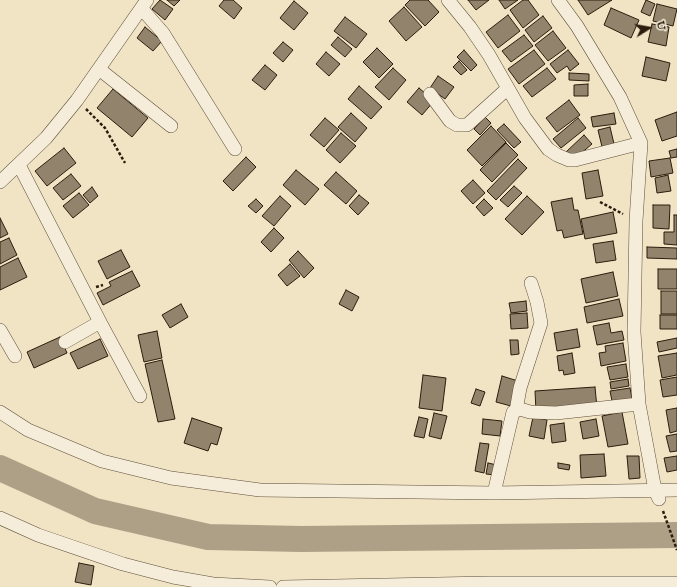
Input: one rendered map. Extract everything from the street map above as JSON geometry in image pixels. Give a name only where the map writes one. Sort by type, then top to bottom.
[{"type":"street","points":[[448,0],[470,27],[539,139],[557,155],[569,160],[575,160],[641,144]]},
{"type":"street","points":[[558,0],[577,26],[620,97],[641,144],[636,221],[634,332],[639,404],[657,495]]},
{"type":"street","points":[[0,182],[46,138],[77,100],[145,5],[235,149]]},
{"type":"street","points":[[99,69],[171,126]]},
{"type":"street","points":[[430,94],[450,121],[457,125],[467,125],[508,88]]},
{"type":"street","points":[[18,165],[140,396]]},
{"type":"street","points":[[494,493],[511,415],[516,410],[520,388],[541,323],[537,302],[531,283]]},
{"type":"street","points":[[65,342],[100,322]]},
{"type":"street","points":[[0,330],[15,356]]},
{"type":"street","points":[[516,410],[520,409],[530,412],[556,413],[639,404]]},
{"type":"street","points":[[0,412],[28,430],[102,461],[171,478],[260,490],[657,495],[677,490]]},
{"type":"street","points":[[0,518],[38,535],[123,564],[173,577],[213,584],[270,587]]},
{"type":"street","points":[[283,587],[677,583]]},
{"type":"path","points":[[77,100],[105,128],[124,163]]},
{"type":"path","points":[[600,202],[636,221]]},
{"type":"path","points":[[657,495],[677,550]]},
{"type":"building","points":[[160,0],[173,9],[165,20],[152,9]]},
{"type":"building","points":[[167,0],[180,0],[174,6]]},
{"type":"building","points":[[224,0],[233,0],[242,8],[234,19],[219,6]]},
{"type":"building","points":[[410,0],[428,0],[439,12],[425,26],[405,5]]},
{"type":"building","points":[[468,0],[489,0],[476,10]]},
{"type":"building","points":[[499,0],[518,0],[505,9]]},
{"type":"building","points":[[523,0],[528,0],[539,15],[523,28],[510,10]]},
{"type":"building","points":[[578,0],[612,0],[588,15]]},
{"type":"building","points":[[646,0],[655,4],[650,16],[641,12]]},
{"type":"building","points":[[294,1],[308,13],[294,30],[280,18]]},
{"type":"building","points":[[657,4],[677,9],[673,26],[653,21]]},
{"type":"building","points":[[404,7],[422,27],[406,41],[389,21]]},
{"type":"building","points":[[611,8],[639,20],[631,38],[604,25]]},
{"type":"building","points":[[508,15],[520,31],[498,48],[486,32]]},
{"type":"building","points":[[543,16],[552,28],[534,42],[525,30]]},
{"type":"building","points":[[345,17],[367,34],[356,48],[334,31]]},
{"type":"building","points":[[652,24],[669,27],[666,46],[648,42]]},
{"type":"building","points":[[145,27],[162,41],[153,51],[137,38]]},
{"type":"building","points":[[553,31],[566,48],[548,61],[535,45]]},
{"type":"building","points":[[524,35],[533,46],[511,62],[502,51]]},
{"type":"building","points":[[338,37],[352,49],[345,57],[331,45]]},
{"type":"building","points":[[283,42],[293,50],[283,62],[273,53]]},
{"type":"building","points":[[377,48],[393,64],[379,78],[363,62]]},
{"type":"building","points":[[464,50],[477,65],[471,71],[457,57]]},
{"type":"building","points":[[534,50],[545,64],[519,84],[508,69]]},
{"type":"building","points":[[568,50],[579,64],[570,71],[567,66],[557,73],[550,64]]},
{"type":"building","points":[[326,52],[340,64],[329,76],[316,64]]},
{"type":"building","points":[[646,57],[670,63],[666,81],[642,76]]},
{"type":"building","points":[[459,61],[467,70],[461,75],[453,67]]},
{"type":"building","points":[[265,65],[277,75],[265,90],[252,80]]},
{"type":"building","points":[[393,68],[406,80],[389,100],[375,87]]},
{"type":"building","points":[[547,68],[556,79],[532,97],[523,86]]},
{"type":"building","points":[[569,73],[589,74],[589,81],[569,80]]},
{"type":"building","points":[[438,76],[454,87],[445,99],[430,88]]},
{"type":"building","points":[[588,84],[588,96],[574,96],[574,85]]},
{"type":"building","points":[[359,86],[382,107],[371,119],[348,99]]},
{"type":"building","points":[[419,88],[434,101],[422,115],[407,102]]},
{"type":"building","points":[[113,89],[148,118],[132,137],[97,108]]},
{"type":"building","points":[[569,100],[580,115],[557,132],[546,118]]},
{"type":"building","points":[[677,112],[677,136],[662,141],[655,120]]},
{"type":"building","points":[[351,113],[367,128],[355,142],[338,127]]},
{"type":"building","points":[[614,113],[616,124],[593,127],[591,117]]},
{"type":"building","points":[[485,117],[491,123],[480,135],[474,129]]},
{"type":"building","points":[[325,118],[339,130],[324,147],[310,135]]},
{"type":"building","points":[[578,118],[586,128],[561,148],[553,139]]},
{"type":"building","points":[[504,124],[521,142],[514,148],[497,130]]},
{"type":"building","points":[[491,126],[506,142],[482,166],[467,150]]},
{"type":"building","points":[[610,127],[615,148],[603,151],[598,130]]},
{"type":"building","points":[[341,133],[356,146],[340,163],[326,150]]},
{"type":"building","points":[[584,135],[592,144],[573,160],[566,152]]},
{"type":"building","points":[[506,143],[518,155],[492,182],[480,170]]},
{"type":"building","points":[[64,148],[76,163],[47,186],[35,171]]},
{"type":"building","points":[[677,149],[677,157],[671,158],[669,151]]},
{"type":"building","points":[[246,157],[256,167],[233,191],[223,181]]},
{"type":"building","points":[[670,158],[673,173],[651,177],[649,161]]},
{"type":"building","points":[[518,159],[527,168],[496,200],[487,191]]},
{"type":"building","points":[[296,170],[319,189],[305,205],[283,185]]},
{"type":"building","points":[[598,170],[603,196],[586,199],[582,173]]},
{"type":"building","points":[[336,172],[357,191],[346,204],[324,185]]},
{"type":"building","points":[[71,174],[81,186],[63,200],[53,188]]},
{"type":"building","points":[[668,175],[671,191],[657,193],[655,178]]},
{"type":"building","points":[[473,180],[485,193],[473,204],[461,191]]},
{"type":"building","points":[[514,186],[522,193],[508,207],[500,200]]},
{"type":"building","points":[[92,187],[98,196],[90,203],[83,195]]},
{"type":"building","points":[[79,193],[89,205],[73,218],[63,206]]},
{"type":"building","points":[[359,195],[369,203],[358,215],[349,206]]},
{"type":"building","points":[[280,196],[291,206],[274,226],[262,216]]},
{"type":"building","points":[[527,196],[544,212],[522,235],[505,219]]},
{"type":"building","points":[[572,198],[574,210],[578,210],[583,234],[564,238],[562,230],[557,231],[551,202]]},
{"type":"building","points":[[256,199],[263,206],[256,213],[248,206]]},
{"type":"building","points":[[484,199],[493,208],[484,216],[476,207]]},
{"type":"building","points":[[653,205],[670,205],[669,229],[653,228]]},
{"type":"building","points":[[613,212],[617,233],[585,239],[581,219]]},
{"type":"building","points":[[674,215],[677,215],[677,245],[664,244],[664,232],[674,232]]},
{"type":"building","points":[[0,218],[8,234],[0,238]]},
{"type":"building","points":[[274,228],[284,238],[271,252],[261,242]]},
{"type":"building","points":[[9,238],[17,255],[0,264],[0,242]]},
{"type":"building","points":[[613,241],[616,260],[596,263],[593,244]]},
{"type":"building","points":[[647,247],[677,248],[677,259],[647,258]]},
{"type":"building","points":[[121,250],[130,267],[107,279],[98,261]]},
{"type":"building","points":[[298,251],[314,268],[304,278],[289,260]]},
{"type":"building","points":[[18,258],[27,277],[0,290],[0,267]]},
{"type":"building","points":[[290,264],[300,276],[287,286],[278,275]]},
{"type":"building","points":[[658,269],[677,269],[677,289],[658,289]]},
{"type":"building","points":[[132,271],[140,286],[103,305],[97,293],[111,286],[109,282]]},
{"type":"building","points":[[613,272],[618,296],[586,303],[581,279]]},
{"type":"building","points":[[346,290],[359,297],[352,311],[339,304]]},
{"type":"building","points":[[661,291],[677,291],[677,314],[661,314]]},
{"type":"building","points":[[619,299],[623,316],[587,323],[584,307]]},
{"type":"building","points":[[526,301],[527,311],[511,313],[509,303]]},
{"type":"building","points":[[181,304],[188,317],[170,328],[162,315]]},
{"type":"building","points":[[527,313],[528,328],[511,329],[510,314]]},
{"type":"building","points":[[660,315],[677,315],[677,329],[660,329]]},
{"type":"building","points":[[609,323],[611,333],[622,331],[624,340],[597,345],[593,326]]},
{"type":"building","points":[[577,329],[580,347],[557,351],[554,333]]},
{"type":"building","points":[[157,331],[162,358],[144,362],[138,335]]},
{"type":"building","points":[[60,337],[67,353],[34,368],[27,352]]},
{"type":"building","points":[[677,338],[677,348],[659,352],[657,342]]},
{"type":"building","points":[[100,339],[108,356],[78,369],[70,353]]},
{"type":"building","points":[[510,340],[518,340],[519,354],[511,355]]},
{"type":"building","points":[[623,343],[626,361],[601,366],[599,353],[606,352],[605,346]]},
{"type":"building","points":[[572,353],[575,373],[564,375],[563,370],[559,371],[557,356]]},
{"type":"building","points":[[677,353],[677,375],[662,378],[658,356]]},
{"type":"building","points":[[162,360],[175,419],[158,422],[145,364]]},
{"type":"building","points":[[626,364],[628,377],[610,380],[607,367]]},
{"type":"building","points":[[423,375],[446,378],[442,411],[419,408]]},
{"type":"building","points":[[502,376],[518,381],[511,406],[496,402]]},
{"type":"building","points":[[677,377],[677,395],[663,397],[660,380]]},
{"type":"building","points":[[628,379],[629,386],[611,389],[610,382]]},
{"type":"building","points":[[595,387],[597,408],[536,411],[535,391]]},
{"type":"building","points":[[630,388],[633,403],[613,406],[610,391]]},
{"type":"building","points":[[476,389],[485,392],[480,406],[471,403]]},
{"type":"building","points":[[677,408],[677,431],[670,433],[666,410]]},
{"type":"building","points":[[622,412],[628,444],[608,447],[602,416]]},
{"type":"building","points":[[434,413],[447,416],[441,439],[429,436]]},
{"type":"building","points":[[419,417],[428,419],[424,438],[414,436]]},
{"type":"building","points":[[533,417],[547,420],[544,439],[529,436]]},
{"type":"building","points":[[192,418],[222,428],[217,445],[211,443],[208,451],[184,443]]},
{"type":"building","points":[[483,419],[502,421],[500,436],[482,434]]},
{"type":"building","points":[[596,419],[599,436],[583,439],[580,422]]},
{"type":"building","points":[[564,423],[566,441],[552,443],[550,425]]},
{"type":"building","points":[[677,434],[677,451],[670,452],[666,436]]},
{"type":"building","points":[[480,443],[489,444],[484,473],[475,471]]},
{"type":"building","points":[[604,454],[606,476],[581,478],[580,455]]},
{"type":"building","points":[[627,456],[639,456],[640,478],[629,479]]},
{"type":"building","points":[[677,456],[677,470],[667,472],[664,458]]},
{"type":"building","points":[[488,463],[497,465],[495,475],[486,474]]},
{"type":"building","points":[[558,463],[570,465],[569,470],[558,468]]},
{"type":"building","points":[[79,563],[94,566],[91,585],[75,582]]},
{"type":"waterway","points":[[0,468],[95,511],[208,537],[301,539],[677,535]]}]
